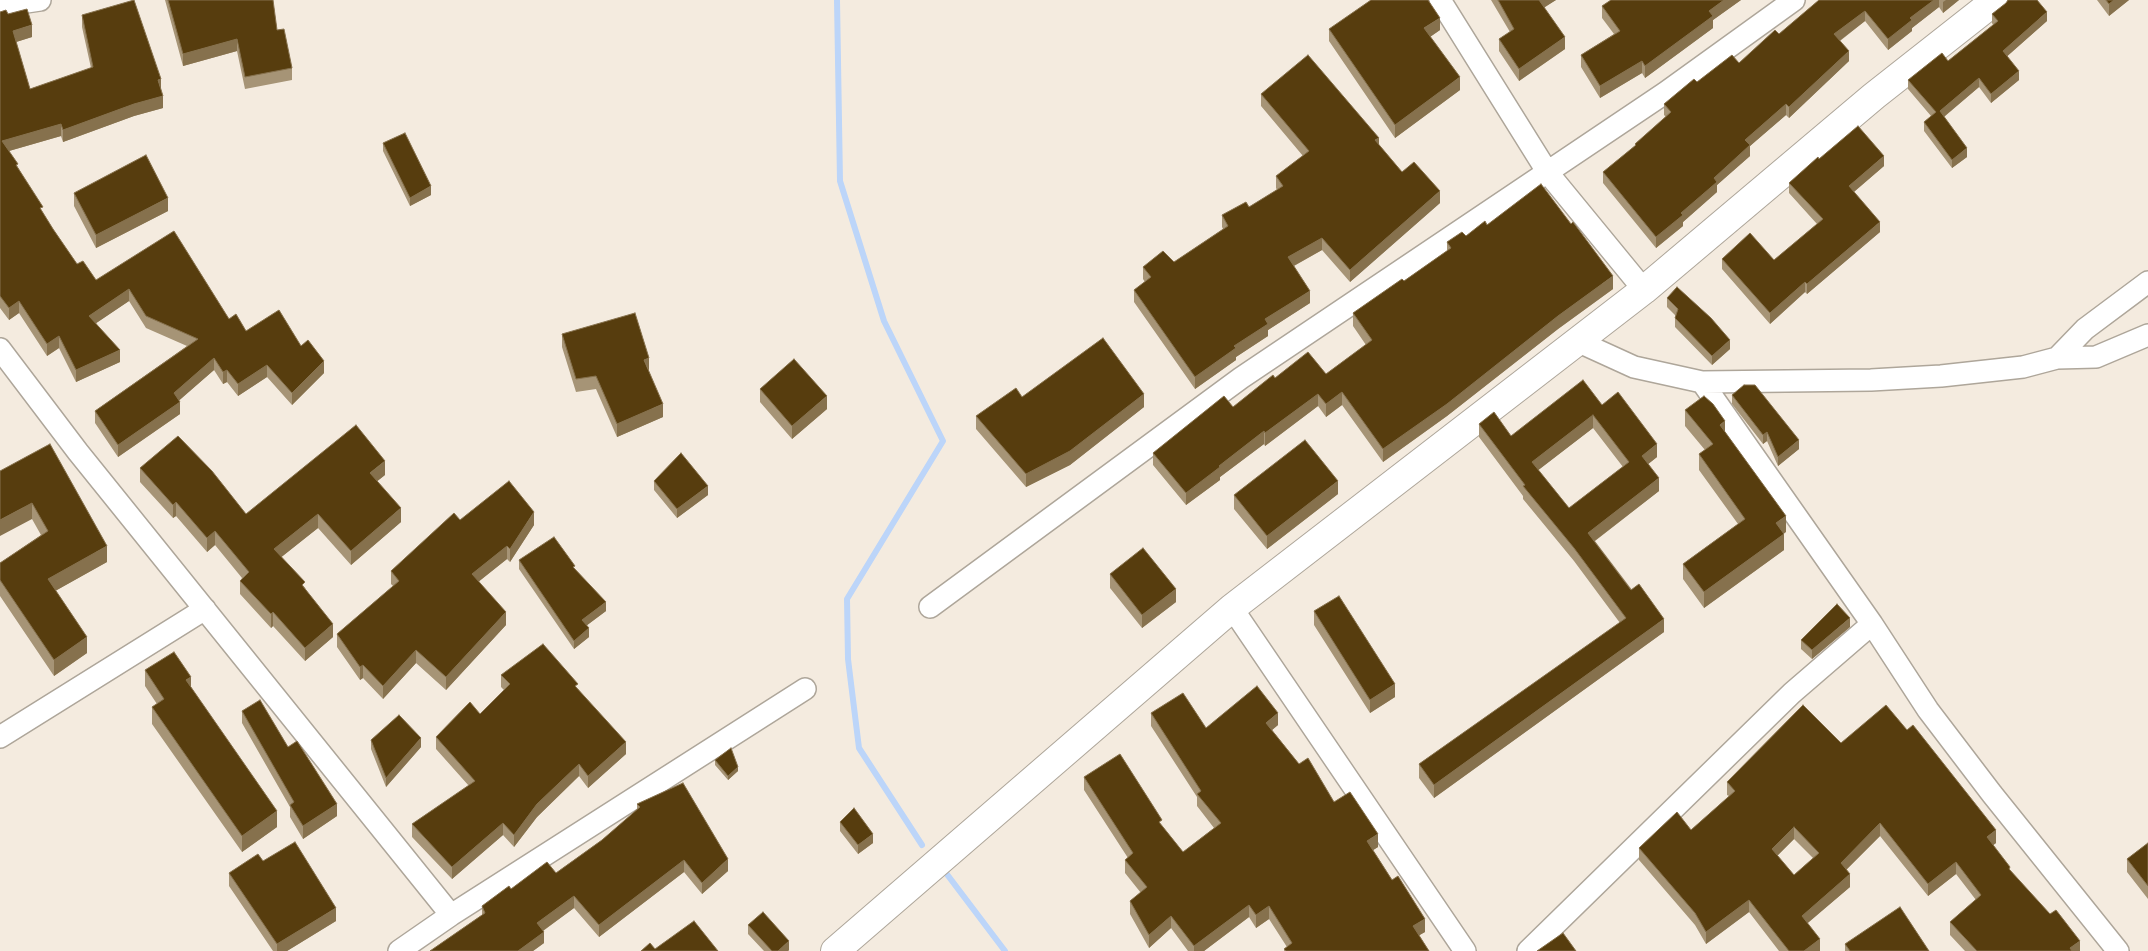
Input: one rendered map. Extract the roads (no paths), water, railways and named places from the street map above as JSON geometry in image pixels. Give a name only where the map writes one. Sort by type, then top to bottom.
[{"type":"street","points":[[0,6],[40,0]]},
{"type":"street","points":[[1440,0],[1548,173],[1644,290]]},
{"type":"street","points":[[930,607],[1241,378],[1548,173],[1665,93],[1794,0]]},
{"type":"street","points":[[835,951],[1232,608],[1644,290],[1874,96],[1996,0]]},
{"type":"street","points":[[2057,358],[2085,329],[2148,282]]},
{"type":"street","points":[[1577,341],[1634,367],[1702,382],[1870,380],[1941,376],[2023,367],[2057,358],[2096,357],[2148,335]]},
{"type":"street","points":[[0,349],[78,452],[451,915]]},
{"type":"street","points":[[1702,382],[1872,624],[1928,710],[1992,794],[2118,951]]},
{"type":"street","points":[[1232,608],[1465,951]]},
{"type":"street","points":[[0,737],[205,609]]},
{"type":"street","points":[[1528,951],[1792,693],[1872,624]]},
{"type":"street","points":[[399,951],[451,915],[805,689]]},
{"type":"waterway","points":[[837,0],[840,181],[884,321],[943,441],[847,599],[848,659],[859,748],[922,845]]},
{"type":"waterway","points":[[946,873],[1005,951]]}]
